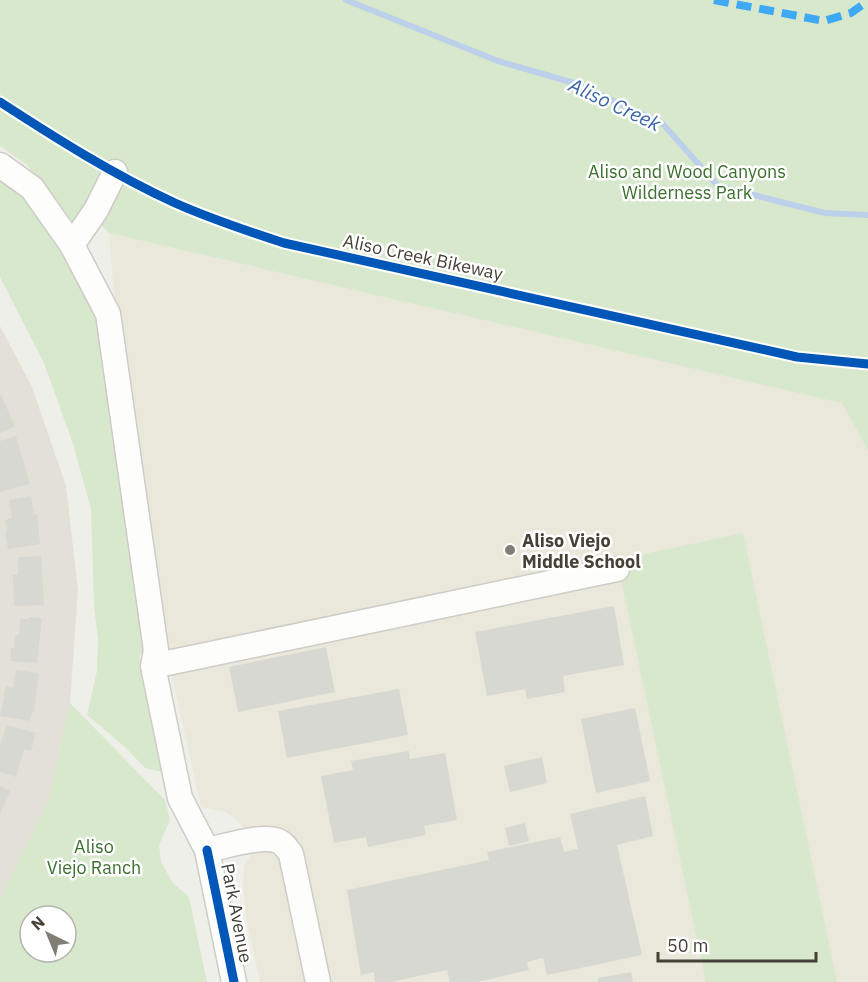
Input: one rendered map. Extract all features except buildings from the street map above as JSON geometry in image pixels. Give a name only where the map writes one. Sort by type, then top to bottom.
[{"type":"street","name":"Park Avenue","points":[[0,165],[32,188],[72,245],[108,314],[156,650],[153,666],[180,798],[207,850],[234,982]]},
{"type":"street","points":[[72,245],[96,210],[115,172]]},
{"type":"street","points":[[153,666],[617,569]]},
{"type":"street","points":[[207,850],[268,838],[285,846],[291,854],[318,982]]},
{"type":"shaded area","name":"Aliso Viejo Middle School","points":[[109,233],[843,403],[868,450],[868,982],[260,982],[247,922],[243,888],[244,866],[250,856],[244,829],[226,812],[201,807],[166,649],[116,318]]},
{"type":"shaded area","points":[[0,326],[32,387],[66,486],[78,590],[70,703],[49,799],[0,899]]},
{"type":"green space","name":"Aliso and Wood Canyons Wilderness Park","points":[[0,0],[868,0],[868,450],[842,403],[109,233],[102,226],[71,220],[26,164],[0,146]]},
{"type":"green space","points":[[0,173],[32,203],[84,285],[98,323],[145,649],[139,656],[157,753],[163,772],[145,768],[125,747],[87,715],[97,671],[98,639],[94,605],[91,509],[73,444],[44,363],[0,277]]},
{"type":"green space","points":[[743,533],[837,982],[706,982],[617,560]]},
{"type":"green space","name":"Aliso Viejo Ranch","points":[[70,703],[165,800],[170,820],[159,845],[161,862],[173,883],[189,897],[207,982],[0,982],[0,899],[49,799]]},
{"type":"waterway","name":"Aliso Creek","points":[[346,0],[498,61],[574,83],[662,123],[718,186],[825,213],[868,215]]},
{"type":"marked path","points":[[714,0],[824,21],[851,13],[868,1]]},
{"type":"cycle path","name":"Aliso Creek Bikeway","points":[[0,102],[86,156],[152,192],[202,214],[284,243],[797,357],[868,364]]},
{"type":"cycle path","points":[[207,850],[234,982]]},
{"type":"place","name":"Aliso Viejo Middle School","points":[[510,550]]}]
